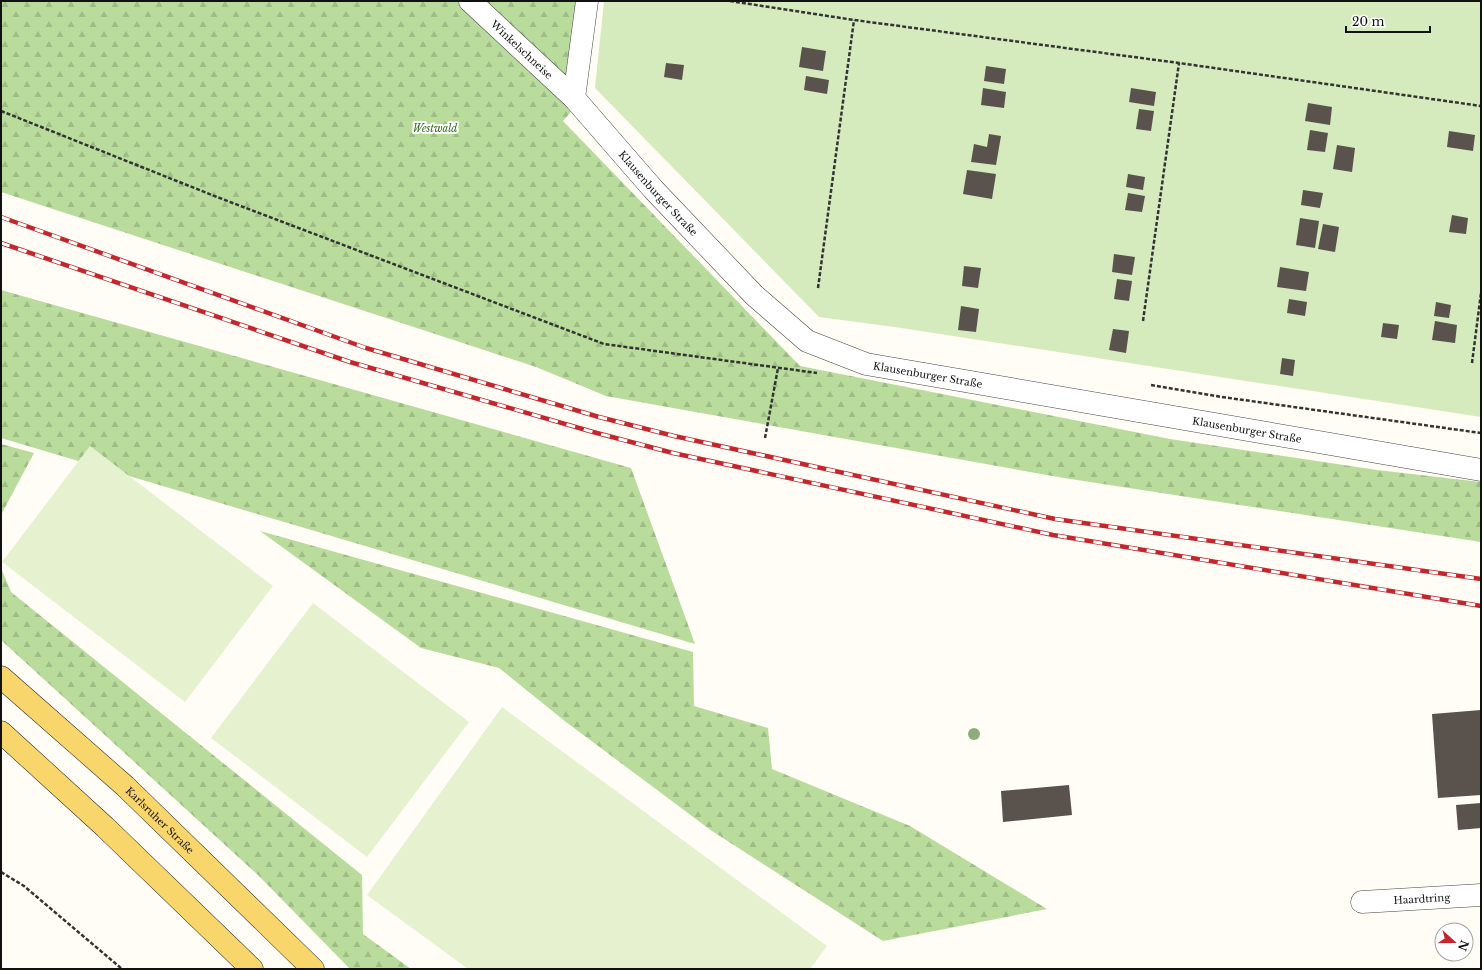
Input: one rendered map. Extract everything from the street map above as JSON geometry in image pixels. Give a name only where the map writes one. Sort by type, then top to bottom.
[{"type":"main road","name":"Karlsruher Straße","points":[[1,677],[125,786],[313,969]]},
{"type":"main road","points":[[1,732],[105,827],[252,969]]},
{"type":"street","name":"Winkelschneise","points":[[470,1],[574,98]]},
{"type":"street","points":[[574,98],[587,1]]},
{"type":"street","name":"Klausenburger Straße","points":[[574,98],[654,189],[754,295],[808,341],[837,353],[866,364],[1481,470]]},
{"type":"street","name":"Haardtring","points":[[1362,902],[1481,895]]},
{"type":"path","points":[[730,1],[854,20],[1179,63],[1481,106]]},
{"type":"path","points":[[818,288],[854,20]]},
{"type":"path","points":[[1143,321],[1179,63]]},
{"type":"path","points":[[1,111],[217,197],[604,344],[816,374],[837,353]]},
{"type":"path","points":[[1472,362],[1481,293]]},
{"type":"path","points":[[765,438],[778,368]]},
{"type":"path","points":[[1149,385],[1222,397],[1481,433]]},
{"type":"path","points":[[1,872],[24,886],[122,969]]},
{"type":"green space","name":"Westwald","points":[[1,1],[589,1],[582,99],[563,121],[800,366],[1170,439],[1377,470],[1481,482],[1481,542],[1064,478],[606,396],[536,367],[1,192]]},
{"type":"green space","points":[[604,1],[1481,1],[1481,417],[895,327],[819,317],[595,88]]},
{"type":"green space","points":[[1,290],[631,468],[695,644],[1,438]]},
{"type":"green space","points":[[1,444],[34,453],[1,515]]},
{"type":"green space","points":[[90,446],[273,586],[185,702],[2,562]]},
{"type":"green space","points":[[260,531],[693,652],[694,706],[768,728],[772,769],[910,826],[1047,909],[883,941],[712,831],[566,722],[499,668],[421,648]]},
{"type":"green space","points":[[1,568],[11,592],[362,875],[363,934],[411,969],[350,969],[258,875],[1,640]]},
{"type":"green space","points":[[313,603],[469,722],[367,857],[211,738]]},
{"type":"green space","points":[[502,707],[827,946],[810,969],[468,969],[367,895]]},
{"type":"building","points":[[802,47],[826,51],[823,71],[799,67]]},
{"type":"building","points":[[666,63],[684,65],[682,80],[664,77]]},
{"type":"building","points":[[986,66],[1006,69],[1004,84],[984,81]]},
{"type":"building","points":[[806,76],[829,80],[827,94],[804,90]]},
{"type":"building","points":[[983,88],[1006,92],[1004,108],[981,105]]},
{"type":"building","points":[[1131,88],[1156,92],[1154,106],[1129,102]]},
{"type":"building","points":[[1308,103],[1332,107],[1330,125],[1305,121]]},
{"type":"building","points":[[1139,109],[1154,111],[1151,131],[1136,129]]},
{"type":"building","points":[[1310,130],[1328,133],[1325,152],[1307,150]]},
{"type":"building","points":[[1449,131],[1475,135],[1473,151],[1447,147]]},
{"type":"building","points":[[989,134],[1001,136],[996,165],[971,162],[974,144],[987,147]]},
{"type":"building","points":[[1337,145],[1355,148],[1352,172],[1333,169]]},
{"type":"building","points":[[967,170],[996,174],[992,199],[963,194]]},
{"type":"building","points":[[1128,174],[1145,177],[1143,190],[1126,187]]},
{"type":"building","points":[[1303,190],[1323,193],[1320,208],[1301,205]]},
{"type":"building","points":[[1128,193],[1145,196],[1142,212],[1125,210]]},
{"type":"building","points":[[1452,215],[1468,218],[1466,234],[1449,232]]},
{"type":"building","points":[[1300,218],[1319,221],[1315,248],[1296,245]]},
{"type":"building","points":[[1323,224],[1339,227],[1335,252],[1318,249]]},
{"type":"building","points":[[1114,254],[1135,257],[1132,275],[1112,272]]},
{"type":"building","points":[[964,266],[981,268],[978,288],[962,286]]},
{"type":"building","points":[[1280,267],[1309,272],[1306,291],[1277,287]]},
{"type":"building","points":[[1117,279],[1132,281],[1129,301],[1114,299]]},
{"type":"building","points":[[1289,299],[1307,302],[1305,316],[1287,313]]},
{"type":"building","points":[[1436,302],[1451,305],[1449,318],[1434,316]]},
{"type":"building","points":[[961,306],[979,309],[976,332],[958,330]]},
{"type":"building","points":[[1435,321],[1457,325],[1455,343],[1432,340]]},
{"type":"building","points":[[1383,323],[1399,325],[1397,339],[1381,337]]},
{"type":"building","points":[[1113,329],[1129,331],[1126,353],[1109,350]]},
{"type":"building","points":[[1282,358],[1295,360],[1293,376],[1280,374]]},
{"type":"building","points":[[1481,710],[1481,795],[1438,798],[1432,714]]},
{"type":"building","points":[[1069,785],[1072,815],[1003,822],[1001,791]]},
{"type":"building","points":[[1481,803],[1481,828],[1458,830],[1456,805]]},
{"type":"railway","points":[[1,217],[366,348],[599,417],[674,436],[1055,519],[1481,579]]},
{"type":"railway","points":[[1,243],[350,362],[593,432],[673,453],[1053,535],[1481,606]]}]
